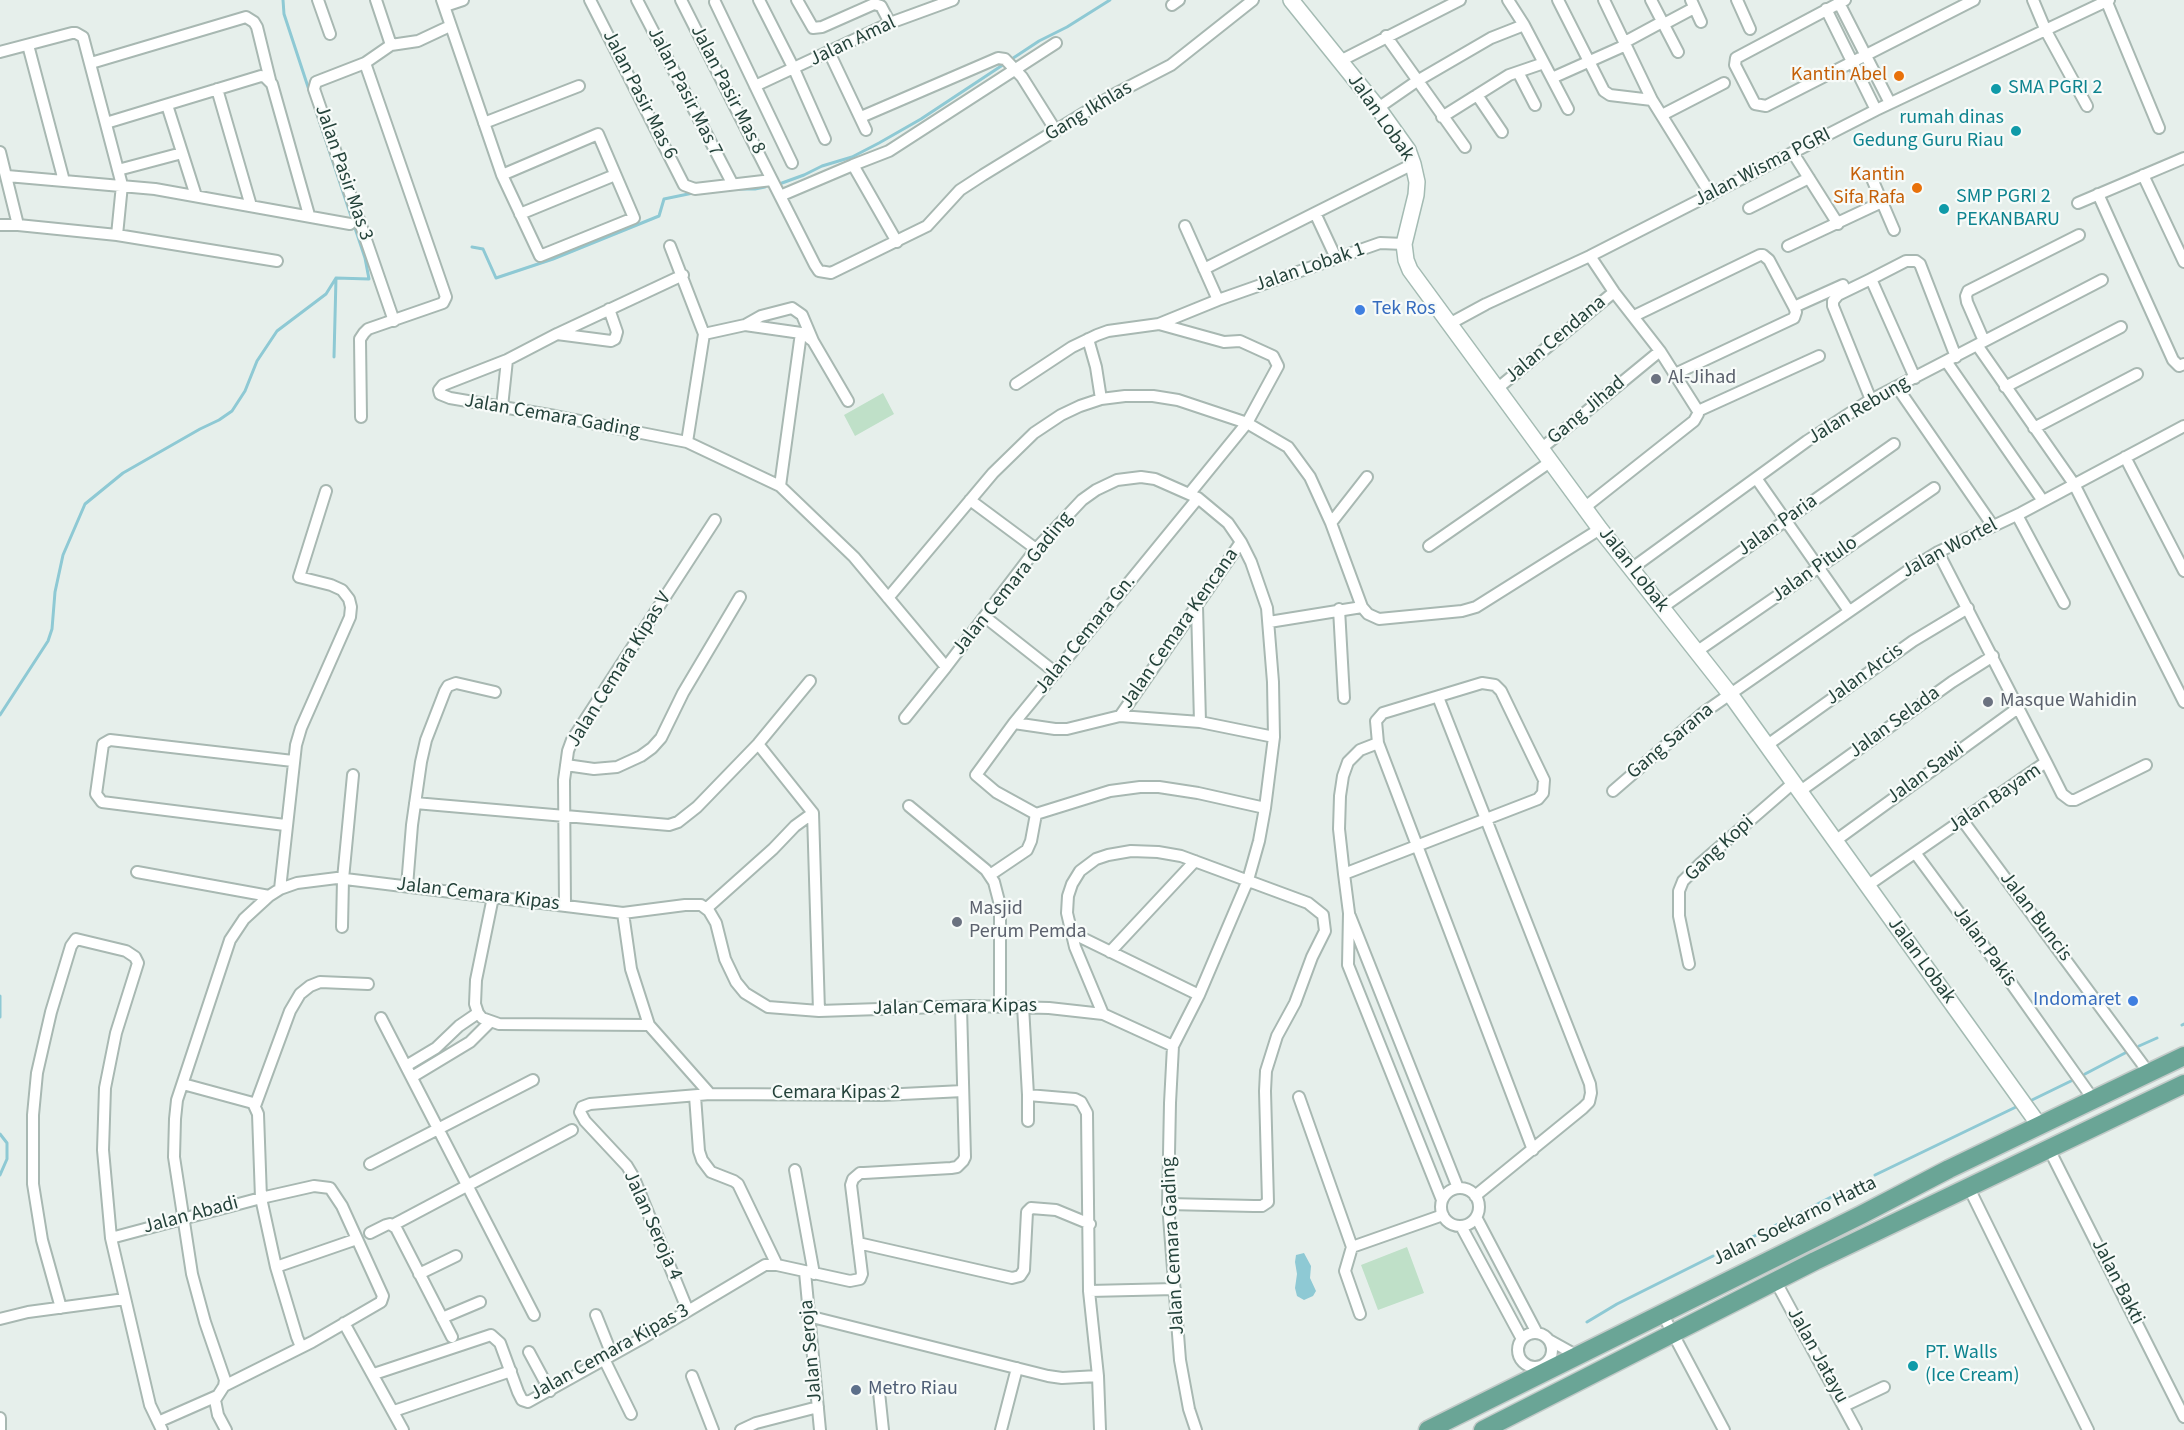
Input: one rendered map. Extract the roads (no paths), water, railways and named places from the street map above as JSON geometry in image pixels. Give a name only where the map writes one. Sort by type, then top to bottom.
[{"type":"main road","name":"Jalan Lobak","points":[[1291,0],[1378,108],[1408,150],[1413,164],[1416,195],[1404,244],[1410,270],[1451,323],[1584,508],[1730,694],[2039,1125]]},
{"type":"main road","name":"Jalan Soekarno Hatta","points":[[1428,1430],[2039,1125],[2184,1056]]},
{"type":"main road","points":[[1482,1430],[1968,1186],[2184,1084]]},
{"type":"street","points":[[318,0],[330,34]]},
{"type":"street","points":[[376,0],[392,45],[418,41],[450,26]]},
{"type":"street","points":[[463,0],[444,3],[450,26],[502,175],[540,256],[634,218],[598,134],[502,175]]},
{"type":"street","name":"Jalan Pasir Mas 6","points":[[590,0],[684,185],[689,188],[732,183]]},
{"type":"street","name":"Jalan Pasir Mas 7","points":[[637,0],[732,183]]},
{"type":"street","name":"Jalan Pasir Mas 8","points":[[681,0],[819,271],[831,273],[897,242]]},
{"type":"street","points":[[759,0],[794,69],[825,139]]},
{"type":"street","points":[[798,0],[813,28],[822,27],[878,4],[890,23]]},
{"type":"street","points":[[850,0],[856,12]]},
{"type":"street","name":"Jalan Amal","points":[[754,87],[890,23],[953,0]]},
{"type":"street","name":"Gang Ikhlas","points":[[897,242],[927,226],[960,190],[1115,94],[1171,65],[1253,0]]},
{"type":"street","points":[[1340,61],[1460,0]]},
{"type":"street","points":[[1508,0],[1524,25],[1568,109]]},
{"type":"street","points":[[1558,0],[1604,91],[1611,95],[1652,100]]},
{"type":"street","points":[[1604,0],[1652,100],[1711,195]]},
{"type":"street","points":[[1651,0],[1678,52]]},
{"type":"street","points":[[1737,0],[1750,28]]},
{"type":"street","points":[[1890,103],[1866,54],[1842,1],[1736,58],[1735,65],[1755,104],[1766,106],[1866,54],[1974,0]]},
{"type":"street","points":[[2033,0],[2046,31],[2087,106]]},
{"type":"street","points":[[2107,0],[2159,128]]},
{"type":"street","name":"Jalan Wisma PGRI","points":[[1451,323],[1486,304],[1590,256],[1890,103],[2046,31],[2107,0]]},
{"type":"street","points":[[715,2],[792,163]]},
{"type":"street","points":[[1552,78],[1589,62],[1663,23],[1695,3],[1701,22]]},
{"type":"street","points":[[1826,9],[1876,110]]},
{"type":"street","points":[[91,63],[246,17],[254,22],[309,215]]},
{"type":"street","points":[[1378,108],[1417,81],[1491,38],[1524,25]]},
{"type":"street","points":[[0,52],[76,33],[83,37],[122,185],[117,235]]},
{"type":"street","points":[[1386,36],[1465,147]]},
{"type":"street","points":[[780,196],[889,151],[1056,43]]},
{"type":"street","points":[[28,45],[64,182]]},
{"type":"street","name":"Jalan Pasir Mas 3","points":[[392,45],[365,63],[316,82],[314,88],[394,321]]},
{"type":"street","points":[[829,52],[866,130]]},
{"type":"street","points":[[861,117],[998,58],[1005,59],[1016,69],[1056,131]]},
{"type":"street","points":[[361,417],[360,339],[368,329],[443,303],[446,299],[365,63]]},
{"type":"street","points":[[1442,117],[1509,75],[1544,63]]},
{"type":"street","points":[[1518,72],[1535,105]]},
{"type":"street","points":[[106,123],[261,76],[270,80]]},
{"type":"street","points":[[1662,115],[1724,84]]},
{"type":"street","points":[[484,123],[579,86]]},
{"type":"street","points":[[217,89],[251,206]]},
{"type":"street","points":[[1477,95],[1502,132]]},
{"type":"street","points":[[167,105],[196,196]]},
{"type":"street","points":[[0,152],[18,225]]},
{"type":"street","points":[[118,170],[182,153]]},
{"type":"street","points":[[1793,153],[1838,224]]},
{"type":"street","points":[[2078,203],[2184,158]]},
{"type":"street","points":[[1204,268],[1413,164]]},
{"type":"street","points":[[853,165],[897,242]]},
{"type":"street","points":[[520,214],[615,175]]},
{"type":"street","points":[[2143,175],[2184,262]]},
{"type":"street","points":[[7,176],[122,185],[309,215],[350,224]]},
{"type":"street","points":[[1749,208],[1809,178]]},
{"type":"street","points":[[732,183],[772,180]]},
{"type":"street","points":[[1873,181],[1894,230]]},
{"type":"street","points":[[2097,194],[2173,360],[2179,366],[2184,364]]},
{"type":"street","points":[[1788,246],[1882,202]]},
{"type":"street","points":[[1315,213],[1336,258]]},
{"type":"street","points":[[0,225],[117,235],[277,261]]},
{"type":"street","points":[[1185,226],[1218,300]]},
{"type":"street","points":[[2079,235],[1968,291],[1967,302],[1981,343],[2005,387],[2074,484],[2184,702]]},
{"type":"street","name":"Jalan Lobak 1","points":[[1159,324],[1218,300],[1380,243],[1404,244]]},
{"type":"street","points":[[670,246],[704,333],[687,442]]},
{"type":"street","points":[[1634,316],[1763,255],[1769,260],[1796,312],[1791,320],[1675,374]]},
{"type":"street","points":[[1590,256],[1614,292],[1660,351],[1675,374],[1696,416]]},
{"type":"street","points":[[1794,307],[1904,259]]},
{"type":"street","points":[[1871,400],[1833,306],[1834,298],[1911,260],[1920,264],[1951,359],[2043,501]]},
{"type":"street","points":[[501,407],[507,360],[556,334],[683,275]]},
{"type":"street","points":[[1871,279],[1915,378]]},
{"type":"street","name":"Jalan Rebung","points":[[1631,569],[1807,441],[1871,400],[2102,280]]},
{"type":"street","name":"Jalan Cendana","points":[[1498,388],[1614,292]]},
{"type":"street","points":[[704,333],[745,325],[761,316],[792,308],[802,315],[813,341],[848,401]]},
{"type":"street","points":[[556,334],[612,341],[617,332],[609,309]]},
{"type":"street","points":[[1016,384],[1088,339],[1108,331],[1159,324]]},
{"type":"street","name":"Jalan Cemara Gn.","points":[[1036,814],[996,792],[976,775],[1014,723],[1056,673],[1194,496],[1247,423],[1278,366],[1275,357],[1240,341],[1224,342],[1159,324]]},
{"type":"street","points":[[745,325],[801,333],[813,341]]},
{"type":"street","points":[[2005,387],[2121,327]]},
{"type":"street","points":[[780,486],[801,333]]},
{"type":"street","points":[[1088,339],[1096,367],[1101,399]]},
{"type":"street","name":"Gang Jihad","points":[[1429,546],[1546,455],[1660,351]]},
{"type":"street","points":[[1584,508],[1696,416],[1819,356]]},
{"type":"street","name":"Jalan Cemara Gading","points":[[507,360],[443,385],[439,390],[440,394],[450,398],[687,442],[780,486],[843,546],[946,668],[1036,549],[1082,500],[1117,480],[1141,477],[1155,479],[1194,496],[1221,515],[1241,542],[1263,594],[1269,622],[1274,737],[1265,808],[1248,880],[1199,994],[1173,1046],[1168,1204],[1180,1360],[1196,1430]]},
{"type":"street","points":[[2034,428],[2137,374]]},
{"type":"street","points":[[1897,387],[1993,526]]},
{"type":"street","points":[[888,598],[993,472],[1034,433],[1061,415],[1101,399],[1125,396],[1153,396],[1178,400],[1247,423],[1288,447],[1310,477],[1362,607],[1374,617],[1385,620],[1469,609],[1489,600],[1600,529]]},
{"type":"street","name":"Jalan Wortel","points":[[1730,694],[1938,552],[2043,501],[2184,426]]},
{"type":"street","name":"Jalan Paria","points":[[1663,607],[1894,444]]},
{"type":"street","points":[[2126,457],[2184,571]]},
{"type":"street","points":[[1330,523],[1367,477]]},
{"type":"street","points":[[1756,478],[1849,611]]},
{"type":"street","name":"Jalan Pitulo","points":[[1696,652],[1934,488]]},
{"type":"street","points":[[280,889],[293,761],[301,728],[350,617],[349,599],[342,590],[299,577],[326,491]]},
{"type":"street","points":[[970,500],[1036,549]]},
{"type":"street","points":[[2017,514],[2064,603]]},
{"type":"street","name":"Jalan Cemara Kipas V","points":[[565,905],[564,780],[568,751],[577,730],[715,520]]},
{"type":"street","name":"Jalan Cemara Kencana","points":[[1119,716],[1241,542]]},
{"type":"street","points":[[1938,552],[2046,762]]},
{"type":"street","points":[[566,765],[594,769],[617,768],[652,748],[661,738],[683,693],[740,597]]},
{"type":"street","points":[[1197,606],[1200,722]]},
{"type":"street","points":[[1269,622],[1362,607]]},
{"type":"street","name":"Jalan Arcis","points":[[1766,746],[1913,641],[1968,608]]},
{"type":"street","points":[[1340,609],[1344,699]]},
{"type":"street","points":[[985,617],[1056,673]]},
{"type":"street","name":"Jalan Selada","points":[[1796,788],[1993,656]]},
{"type":"street","points":[[905,718],[946,668]]},
{"type":"street","points":[[415,803],[669,825],[678,822],[697,807],[758,744],[810,681]]},
{"type":"street","points":[[1344,874],[1417,845],[1538,799],[1543,793],[1544,780],[1502,691],[1495,685],[1482,682],[1383,713],[1376,721],[1378,743],[1417,845],[1533,1150]]},
{"type":"street","points":[[407,886],[415,803],[426,740],[448,686],[459,683],[495,692]]},
{"type":"street","name":"Gang Sarana","points":[[1613,791],[1684,728],[1730,694]]},
{"type":"street","points":[[1438,697],[1590,1084],[1591,1093],[1589,1102],[1475,1196]]},
{"type":"street","name":"Jalan Sawi","points":[[1835,841],[2018,708]]},
{"type":"street","points":[[1014,723],[1067,729],[1119,716],[1200,722],[1274,737]]},
{"type":"street","points":[[285,825],[102,802],[96,794],[104,744],[110,740],[293,761]]},
{"type":"street","points":[[1378,743],[1354,755],[1343,776],[1339,812],[1349,913],[1347,957],[1349,970],[1442,1200],[1443,1215],[1450,1223],[1461,1226],[1476,1217],[1478,1206],[1475,1196],[1467,1190],[1458,1188],[1448,1192],[1442,1200]]},
{"type":"street","points":[[758,744],[813,813],[819,1011]]},
{"type":"street","name":"Jalan Bayam","points":[[1867,886],[2046,762],[2062,794],[2070,800],[2075,800],[2146,765]]},
{"type":"street","points":[[342,927],[343,879],[353,774]]},
{"type":"street","points":[[990,875],[1026,850],[1036,814],[1110,792],[1140,787],[1187,791],[1265,808]]},
{"type":"street","name":"Gang Kopi","points":[[1689,964],[1679,916],[1679,891],[1683,881],[1701,863],[1796,788]]},
{"type":"street","points":[[909,806],[990,875],[997,889],[1000,905],[1000,1006]]},
{"type":"street","points":[[707,908],[773,849],[795,826],[813,813]]},
{"type":"street","name":"Jalan Buncis","points":[[1963,820],[2149,1073]]},
{"type":"street","points":[[1103,1014],[1086,978],[1070,932],[1067,904],[1072,884],[1080,871],[1096,859],[1119,852],[1169,853],[1248,880],[1314,907],[1323,915],[1325,927],[1299,993],[1277,1036],[1266,1071],[1268,1202],[1262,1206],[1168,1204]]},
{"type":"street","name":"Jalan Pakis","points":[[1916,854],[2093,1099]]},
{"type":"street","points":[[1110,952],[1195,861]]},
{"type":"street","points":[[137,872],[269,896]]},
{"type":"street","name":"Jalan Cemara Kipas","points":[[224,1386],[222,1368],[205,1322],[192,1274],[174,1157],[177,1100],[230,940],[244,919],[280,889],[297,883],[343,879],[623,913],[696,905],[707,908],[716,923],[730,971],[745,993],[768,1007],[819,1011],[1023,1006],[1103,1014],[1173,1046]]},
{"type":"street","points":[[493,897],[479,960],[475,1004],[478,1013],[490,1023],[649,1024]]},
{"type":"street","points":[[623,913],[630,969],[649,1024],[710,1094]]},
{"type":"street","points":[[1349,913],[1458,1188]]},
{"type":"street","points":[[1070,932],[1199,994]]},
{"type":"street","points":[[61,1308],[42,1240],[33,1184],[33,1115],[37,1073],[51,1012],[73,941],[83,939],[126,951],[135,957],[138,963],[116,1033],[105,1098],[103,1149],[111,1238],[150,1405],[160,1426],[217,1396]]},
{"type":"street","points":[[255,1106],[286,1022],[300,994],[320,982],[368,984]]},
{"type":"street","points":[[695,1096],[699,1151],[707,1167],[717,1175],[738,1184],[777,1264],[850,1281],[860,1279],[862,1274],[851,1185],[853,1179],[860,1173],[951,1168],[961,1164],[965,1157],[961,1006]]},
{"type":"street","points":[[1023,1006],[1028,1121]]},
{"type":"street","points":[[406,1066],[478,1013]]},
{"type":"street","points":[[381,1018],[534,1315]]},
{"type":"street","points":[[412,1077],[470,1042],[490,1023]]},
{"type":"street","points":[[448,1037],[458,1049]]},
{"type":"street","points":[[425,1054],[432,1065]]},
{"type":"street","points":[[370,1164],[533,1080]]},
{"type":"street","points":[[183,1084],[248,1101],[255,1106],[258,1114],[261,1198],[314,1186],[330,1188],[342,1206],[383,1296],[381,1302],[344,1323],[224,1386],[217,1396],[215,1405],[226,1430]]},
{"type":"street","name":"Cemara Kipas 2","points":[[710,1094],[882,1095],[963,1091]]},
{"type":"street","name":"Jalan Seroja 4","points":[[688,1311],[630,1170],[585,1121],[580,1112],[582,1107],[590,1104],[710,1094]]},
{"type":"street","points":[[1028,1095],[1076,1099],[1081,1102],[1087,1113],[1089,1292],[1098,1376],[1100,1430]]},
{"type":"street","points":[[1299,1097],[1352,1247],[1345,1271],[1359,1314]]},
{"type":"street","points":[[370,1233],[386,1225],[393,1225],[572,1130]]},
{"type":"street","name":"Jalan Bakti","points":[[2049,1149],[2184,1417]]},
{"type":"street","name":"Jalan Seroja","points":[[795,1170],[810,1273],[808,1316],[820,1430]]},
{"type":"street","points":[[1968,1186],[2088,1430]]},
{"type":"street","name":"Jalan Abadi","points":[[111,1238],[261,1198],[276,1267],[301,1347]]},
{"type":"street","points":[[858,1243],[1012,1278],[1020,1276],[1024,1270],[1027,1212],[1031,1208],[1056,1210],[1090,1224]]},
{"type":"street","points":[[1352,1247],[1443,1215]]},
{"type":"street","points":[[1476,1217],[1537,1333],[1576,1355]]},
{"type":"street","points":[[393,1225],[452,1337]]},
{"type":"street","points":[[1461,1226],[1522,1339]]},
{"type":"street","points":[[276,1267],[357,1239]]},
{"type":"street","points":[[419,1274],[456,1256]]},
{"type":"street","name":"Jalan Cemara Kipas 3","points":[[374,1374],[491,1335],[500,1343],[518,1392],[526,1402],[688,1311],[759,1268],[777,1264]]},
{"type":"street","name":"Jalan Jatayu","points":[[1776,1282],[1856,1430]]},
{"type":"street","points":[[1089,1292],[1175,1289]]},
{"type":"street","points":[[0,1319],[28,1312],[125,1299]]},
{"type":"street","points":[[442,1318],[480,1302]]},
{"type":"street","points":[[1662,1312],[1724,1430]]},
{"type":"street","points":[[596,1315],[608,1357],[631,1414]]},
{"type":"street","points":[[808,1316],[1062,1378],[1098,1376]]},
{"type":"street","points":[[344,1323],[403,1430]]},
{"type":"street","points":[[1519,1384],[1518,1347],[1528,1334],[1537,1333]]},
{"type":"street","points":[[1519,1355],[1521,1360],[1529,1366],[1545,1364],[1552,1350],[1549,1340]]},
{"type":"street","points":[[529,1352],[550,1390]]},
{"type":"street","points":[[1001,1430],[1017,1368]]},
{"type":"street","points":[[394,1411],[511,1371]]},
{"type":"street","points":[[692,1376],[713,1430]]},
{"type":"street","points":[[1844,1406],[1884,1387]]},
{"type":"street","points":[[879,1392],[883,1430]]},
{"type":"street","points":[[741,1430],[756,1423],[818,1407]]},
{"type":"street","points":[[0,1418],[0,1430]]},
{"type":"water","points":[[1304,1253],[1311,1266],[1310,1278],[1316,1291],[1313,1296],[1304,1300],[1297,1296],[1295,1288],[1297,1274],[1295,1262],[1296,1255]]},
{"type":"waterway","points":[[283,0],[284,14],[310,93]]},
{"type":"waterway","points":[[782,183],[822,166],[852,157],[879,143],[921,119],[1039,41],[1067,27],[1110,0]]},
{"type":"waterway","points":[[0,715],[48,641],[52,629],[55,592],[63,555],[85,504],[123,473],[232,411],[245,391],[257,361],[277,331],[326,294],[336,278],[369,279],[365,258],[316,111]]},
{"type":"waterway","points":[[738,189],[765,187]]},
{"type":"waterway","points":[[472,247],[483,249],[496,278],[553,259],[659,216],[664,199],[693,193]]},
{"type":"waterway","points":[[334,357],[336,278]]},
{"type":"waterway","points":[[0,996],[0,1017]]},
{"type":"waterway","points":[[2139,1046],[2157,1038]]},
{"type":"waterway","points":[[2085,1074],[2125,1053]]},
{"type":"waterway","points":[[2032,1100],[2071,1081]]},
{"type":"waterway","points":[[1875,1175],[2016,1107]]},
{"type":"waterway","points":[[0,1134],[7,1143],[7,1159],[0,1175]]},
{"type":"waterway","points":[[1853,1186],[1862,1182]]},
{"type":"waterway","points":[[1727,1250],[1839,1193]]},
{"type":"waterway","points":[[1587,1322],[1617,1304],[1713,1256]]},
{"type":"place","name":"Kantin Abel","points":[[1899,76]]},
{"type":"place","name":"SMA PGRI 2","points":[[1996,89]]},
{"type":"place","name":"rumah dinas Gedung Guru Riau","points":[[2016,131]]},
{"type":"place","name":"Kantin Sifa Rafa","points":[[1917,188]]},
{"type":"place","name":"SMP PGRI 2 PEKANBARU","points":[[1944,209]]},
{"type":"place","name":"Tek Ros","points":[[1360,310]]},
{"type":"place","name":"Al-Jihad","points":[[1656,379]]},
{"type":"place","name":"Masque Wahidin","points":[[1988,702]]},
{"type":"place","name":"Masjid Perum Pemda","points":[[957,922]]},
{"type":"place","name":"Indomaret","points":[[2133,1001]]},
{"type":"place","name":"PT. Walls (Ice Cream)","points":[[1913,1366]]},
{"type":"place","name":"Metro Riau","points":[[856,1390]]}]
